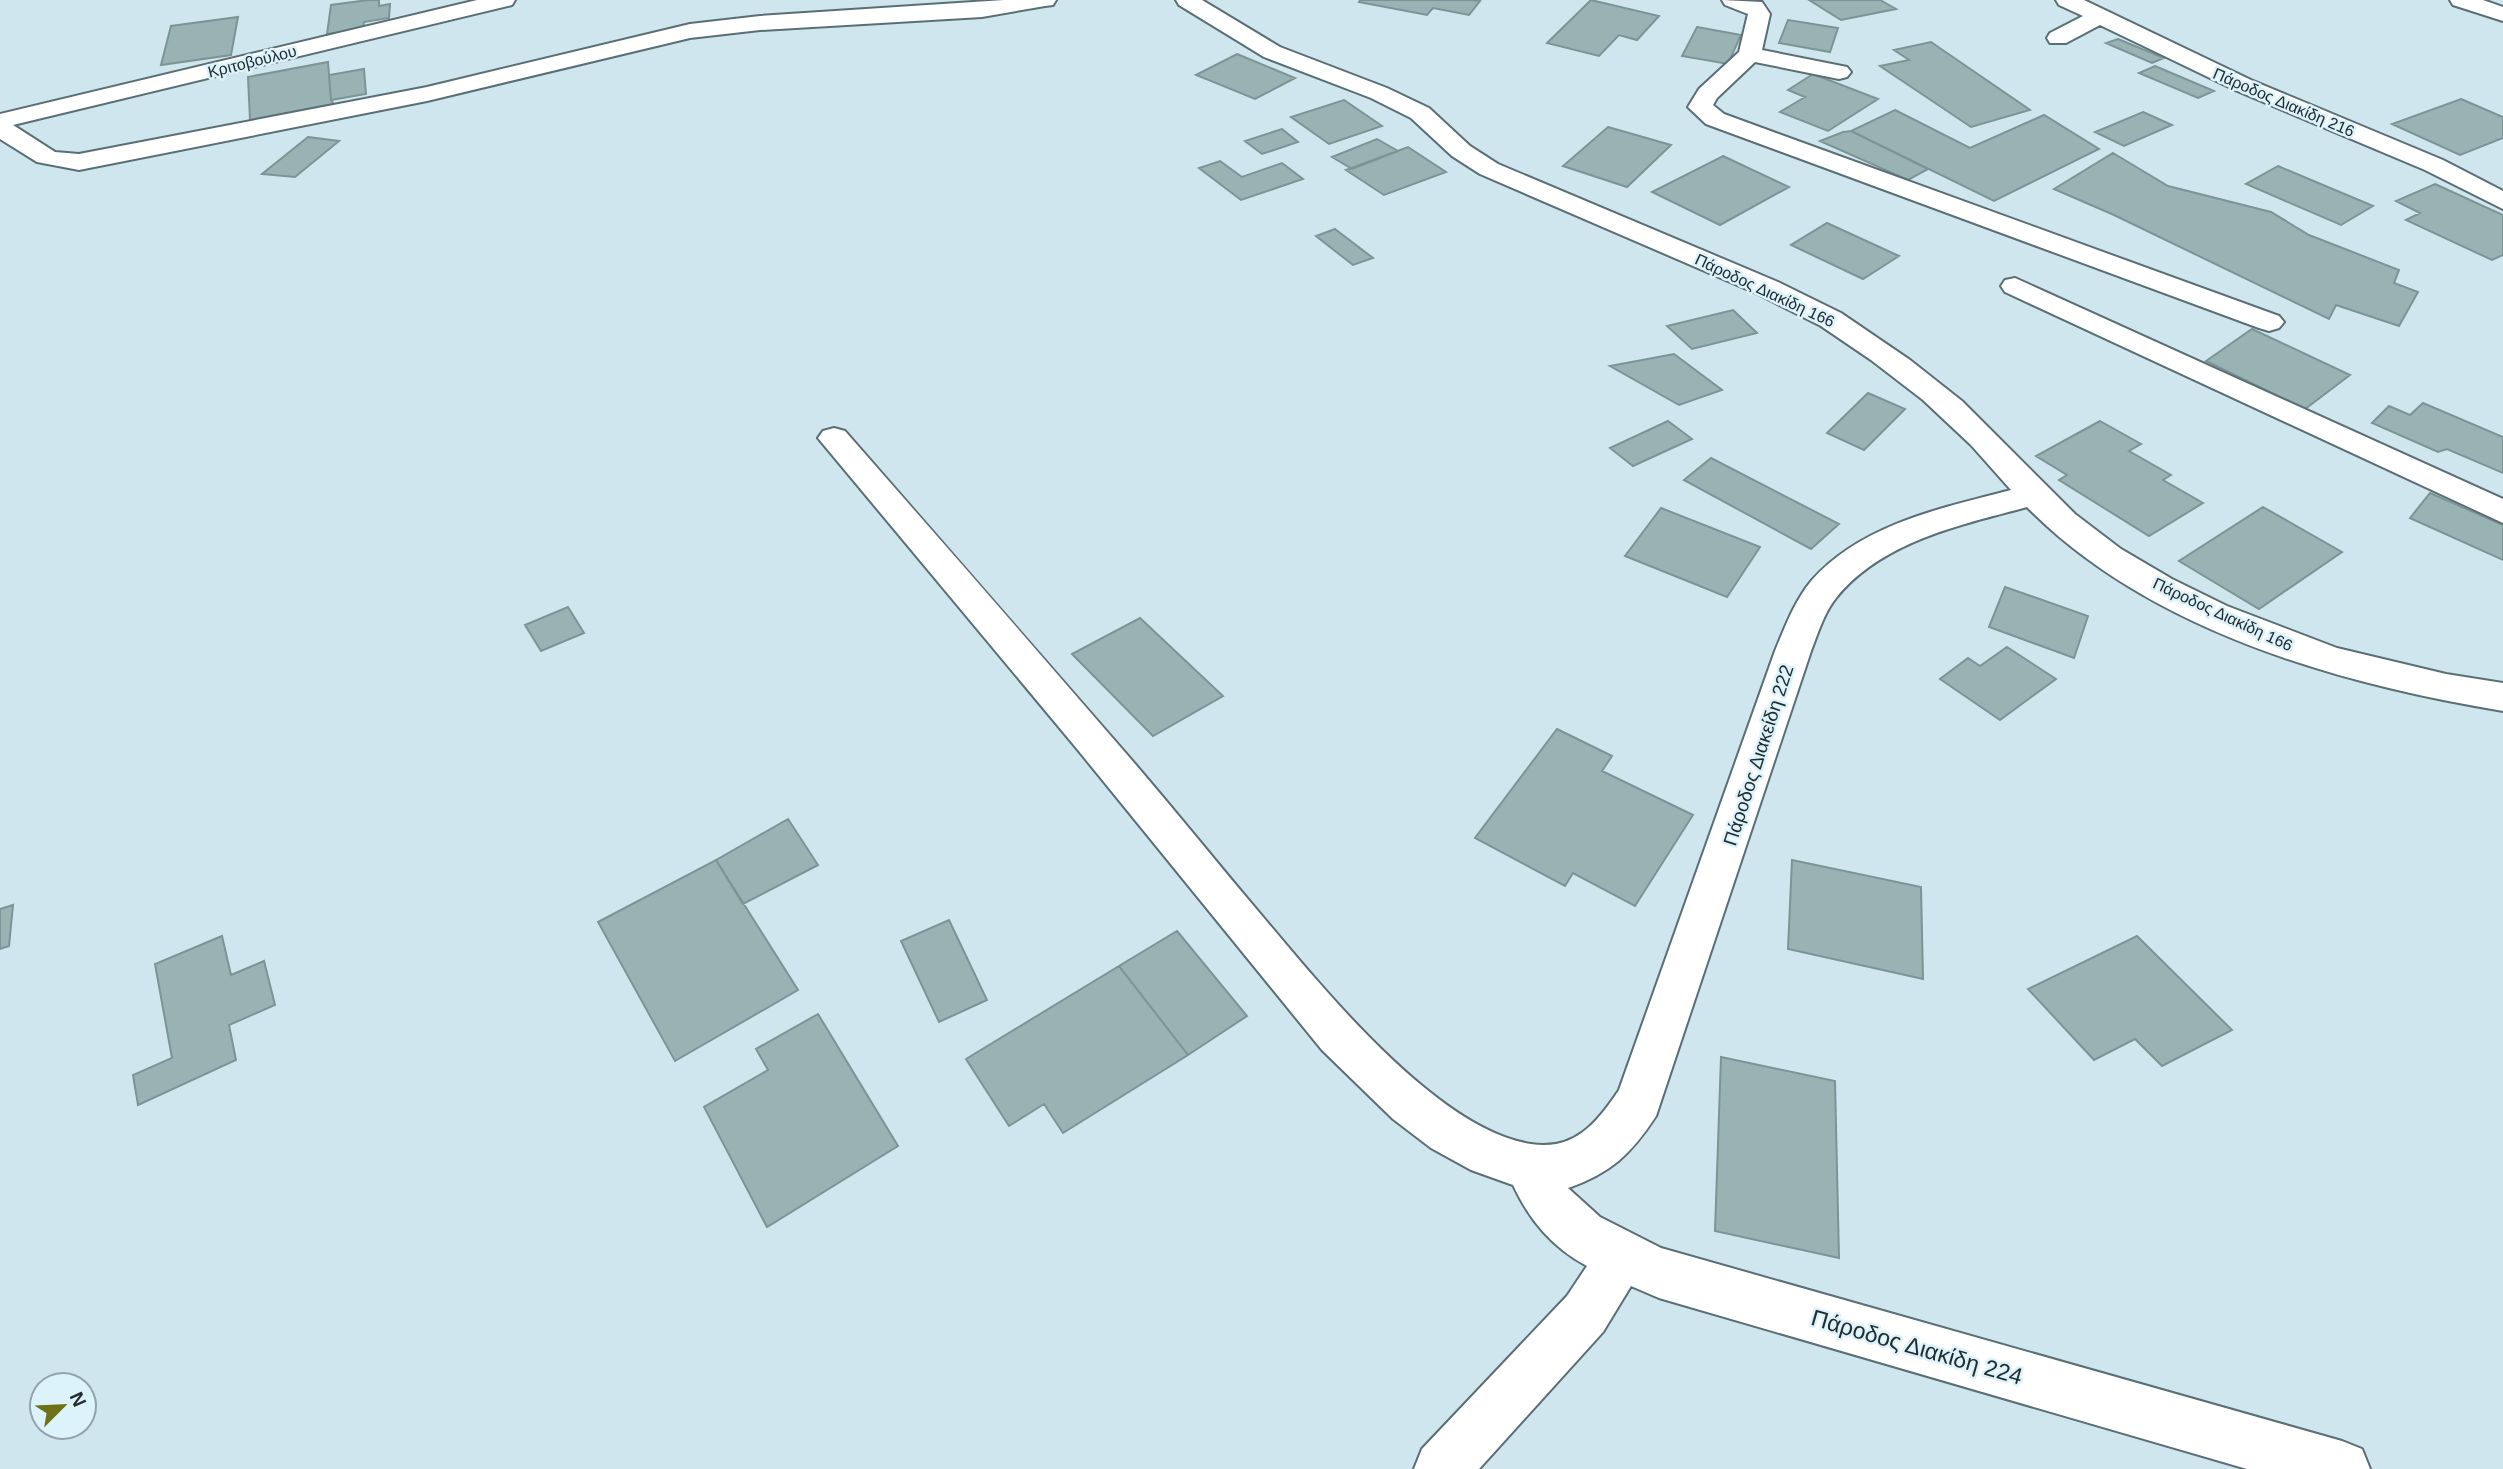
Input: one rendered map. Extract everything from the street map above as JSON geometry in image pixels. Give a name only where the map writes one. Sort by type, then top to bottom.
[{"type":"street","name":"Κριτοβούλου","points":[[0,121],[504,0]]},
{"type":"street","points":[[0,127],[48,159],[79,162],[404,99],[713,27],[982,10],[1045,0]]},
{"type":"street","name":"Πάροδος Διακίδη 166","points":[[1187,0],[1272,52],[1378,93],[1420,113],[1461,150],[1489,169],[1750,280],[1832,320],[1935,394],[2069,527],[2114,559],[2172,593],[2224,618],[2318,656],[2385,676],[2503,696]]},
{"type":"street","points":[[1732,0],[1754,7],[1759,14],[1750,54],[1707,94],[1700,107],[1715,119],[2269,322]]},
{"type":"street","name":"Πάροδος Διακίδη 216","points":[[2067,0],[2243,85],[2434,165],[2503,201]]},
{"type":"street","points":[[2461,0],[2503,14]]},
{"type":"street","points":[[2058,38],[2099,16]]},
{"type":"street","points":[[1750,54],[1839,72]]},
{"type":"street","points":[[2015,286],[2503,512]]},
{"type":"street","points":[[834,438],[1128,784],[1340,1040],[1394,1089],[1452,1132],[1480,1149],[1530,1168]]},
{"type":"street","name":"Πάροδος Διακείδη 222","points":[[1530,1168],[1553,1169],[1572,1165],[1591,1156],[1612,1140],[1639,1101],[1788,663],[1814,602],[1840,572],[1871,551],[1906,534],[2034,495]]},
{"type":"street","name":"Πάροδος Διακίδη 224","points":[[1530,1168],[1545,1198],[1560,1217],[1582,1237],[1618,1255],[1673,1276],[2342,1469]]},
{"type":"street","points":[[1442,1469],[1585,1314],[1608,1280],[1618,1255]]},
{"type":"building","points":[[379,0],[379,6],[390,4],[389,18],[364,22],[363,29],[327,34],[331,5]]},
{"type":"building","points":[[1591,0],[1659,16],[1637,40],[1619,35],[1599,56],[1547,43]]},
{"type":"building","points":[[1809,0],[1880,0],[1896,9],[1841,20]]},
{"type":"building","points":[[1480,1],[1469,15],[1433,8],[1427,15],[1359,2]]},
{"type":"building","points":[[238,17],[231,55],[161,65],[171,26]]},
{"type":"building","points":[[1788,20],[1838,28],[1830,52],[1779,43]]},
{"type":"building","points":[[1697,27],[1741,35],[1728,64],[1682,56]]},
{"type":"building","points":[[2118,39],[2164,58],[2152,63],[2106,43]]},
{"type":"building","points":[[1931,42],[2030,110],[1971,127],[1880,66],[1909,60],[1894,50]]},
{"type":"building","points":[[1237,54],[1295,78],[1255,99],[1196,75]]},
{"type":"building","points":[[328,62],[331,100],[334,104],[250,120],[248,77]]},
{"type":"building","points":[[2155,66],[2214,91],[2198,98],[2139,73]]},
{"type":"building","points":[[364,69],[366,94],[331,100],[329,75]]},
{"type":"building","points":[[1813,74],[1878,99],[1828,131],[1780,112],[1805,97],[1788,90]]},
{"type":"building","points":[[2461,99],[2503,117],[2503,138],[2460,155],[2392,124]]},
{"type":"building","points":[[1344,100],[1382,126],[1329,144],[1291,117]]},
{"type":"building","points":[[1895,110],[1970,148],[2044,115],[2099,149],[1994,201],[1851,131]]},
{"type":"building","points":[[2143,112],[2172,125],[2124,146],[2095,132]]},
{"type":"building","points":[[1608,127],[1671,145],[1627,187],[1563,166]]},
{"type":"building","points":[[1282,129],[1298,142],[1262,154],[1245,141]]},
{"type":"building","points":[[1851,131],[1928,169],[1908,180],[1820,141]]},
{"type":"building","points":[[308,137],[339,141],[295,177],[262,174]]},
{"type":"building","points":[[1377,139],[1398,151],[1352,169],[1332,157]]},
{"type":"building","points":[[1408,147],[1446,172],[1384,195],[1346,170]]},
{"type":"building","points":[[2113,153],[2168,186],[2271,212],[2309,235],[2399,270],[2394,283],[2418,292],[2399,326],[2336,305],[2329,319],[2114,215],[2054,189]]},
{"type":"building","points":[[1723,156],[1789,187],[1720,225],[1652,192]]},
{"type":"building","points":[[1220,161],[1242,177],[1282,163],[1303,179],[1241,200],[1199,168]]},
{"type":"building","points":[[2278,166],[2373,206],[2341,225],[2246,184]]},
{"type":"building","points":[[2435,184],[2503,215],[2503,255],[2492,260],[2406,220],[2420,213],[2396,201]]},
{"type":"building","points":[[1827,223],[1899,256],[1863,279],[1791,245]]},
{"type":"building","points":[[1335,229],[1373,258],[1353,265],[1316,236]]},
{"type":"building","points":[[1733,310],[1757,333],[1692,349],[1667,326]]},
{"type":"building","points":[[2252,329],[2350,375],[2305,409],[2206,361]]},
{"type":"building","points":[[1674,354],[1722,390],[1679,405],[1610,366]]},
{"type":"building","points":[[1868,393],[1905,409],[1864,450],[1827,433]]},
{"type":"building","points":[[2423,403],[2503,437],[2503,473],[2447,449],[2438,452],[2372,423],[2389,406],[2410,415]]},
{"type":"building","points":[[1668,421],[1692,439],[1633,466],[1610,448]]},
{"type":"building","points":[[2100,421],[2141,444],[2129,451],[2171,475],[2163,480],[2203,503],[2149,536],[2059,480],[2067,475],[2036,456]]},
{"type":"building","points":[[1711,458],[1839,524],[1811,549],[1684,480]]},
{"type":"building","points":[[2430,493],[2503,525],[2503,560],[2410,518]]},
{"type":"building","points":[[2263,507],[2342,552],[2259,609],[2179,561]]},
{"type":"building","points":[[1661,508],[1760,547],[1727,597],[1625,556]]},
{"type":"building","points":[[2005,587],[2088,616],[2074,658],[1989,627]]},
{"type":"building","points":[[568,607],[584,633],[541,651],[525,625]]},
{"type":"building","points":[[1140,618],[1223,696],[1153,736],[1072,654]]},
{"type":"building","points":[[2007,647],[2056,679],[2000,720],[1940,679],[1968,658],[1980,666]]},
{"type":"building","points":[[1557,729],[1612,756],[1602,771],[1693,815],[1635,906],[1573,873],[1565,886],[1475,838]]},
{"type":"building","points":[[788,819],[818,865],[743,904],[716,860]]},
{"type":"building","points":[[716,860],[798,990],[675,1061],[598,922]]},
{"type":"building","points":[[1792,860],[1921,887],[1923,979],[1788,949]]},
{"type":"building","points":[[13,905],[9,946],[0,949],[0,909]]},
{"type":"building","points":[[949,920],[987,1000],[939,1022],[901,941]]},
{"type":"building","points":[[1177,931],[1247,1016],[1188,1055],[1119,966]]},
{"type":"building","points":[[222,936],[231,975],[264,961],[275,1005],[229,1025],[236,1060],[138,1105],[133,1075],[172,1058],[155,964]]},
{"type":"building","points":[[2137,936],[2232,1030],[2162,1066],[2135,1039],[2094,1060],[2028,989]]},
{"type":"building","points":[[1119,966],[1188,1055],[1063,1133],[1044,1104],[1009,1126],[966,1059]]},
{"type":"building","points":[[818,1014],[898,1146],[767,1227],[704,1107],[768,1070],[756,1049]]},
{"type":"building","points":[[1721,1057],[1835,1081],[1839,1258],[1715,1231]]}]
